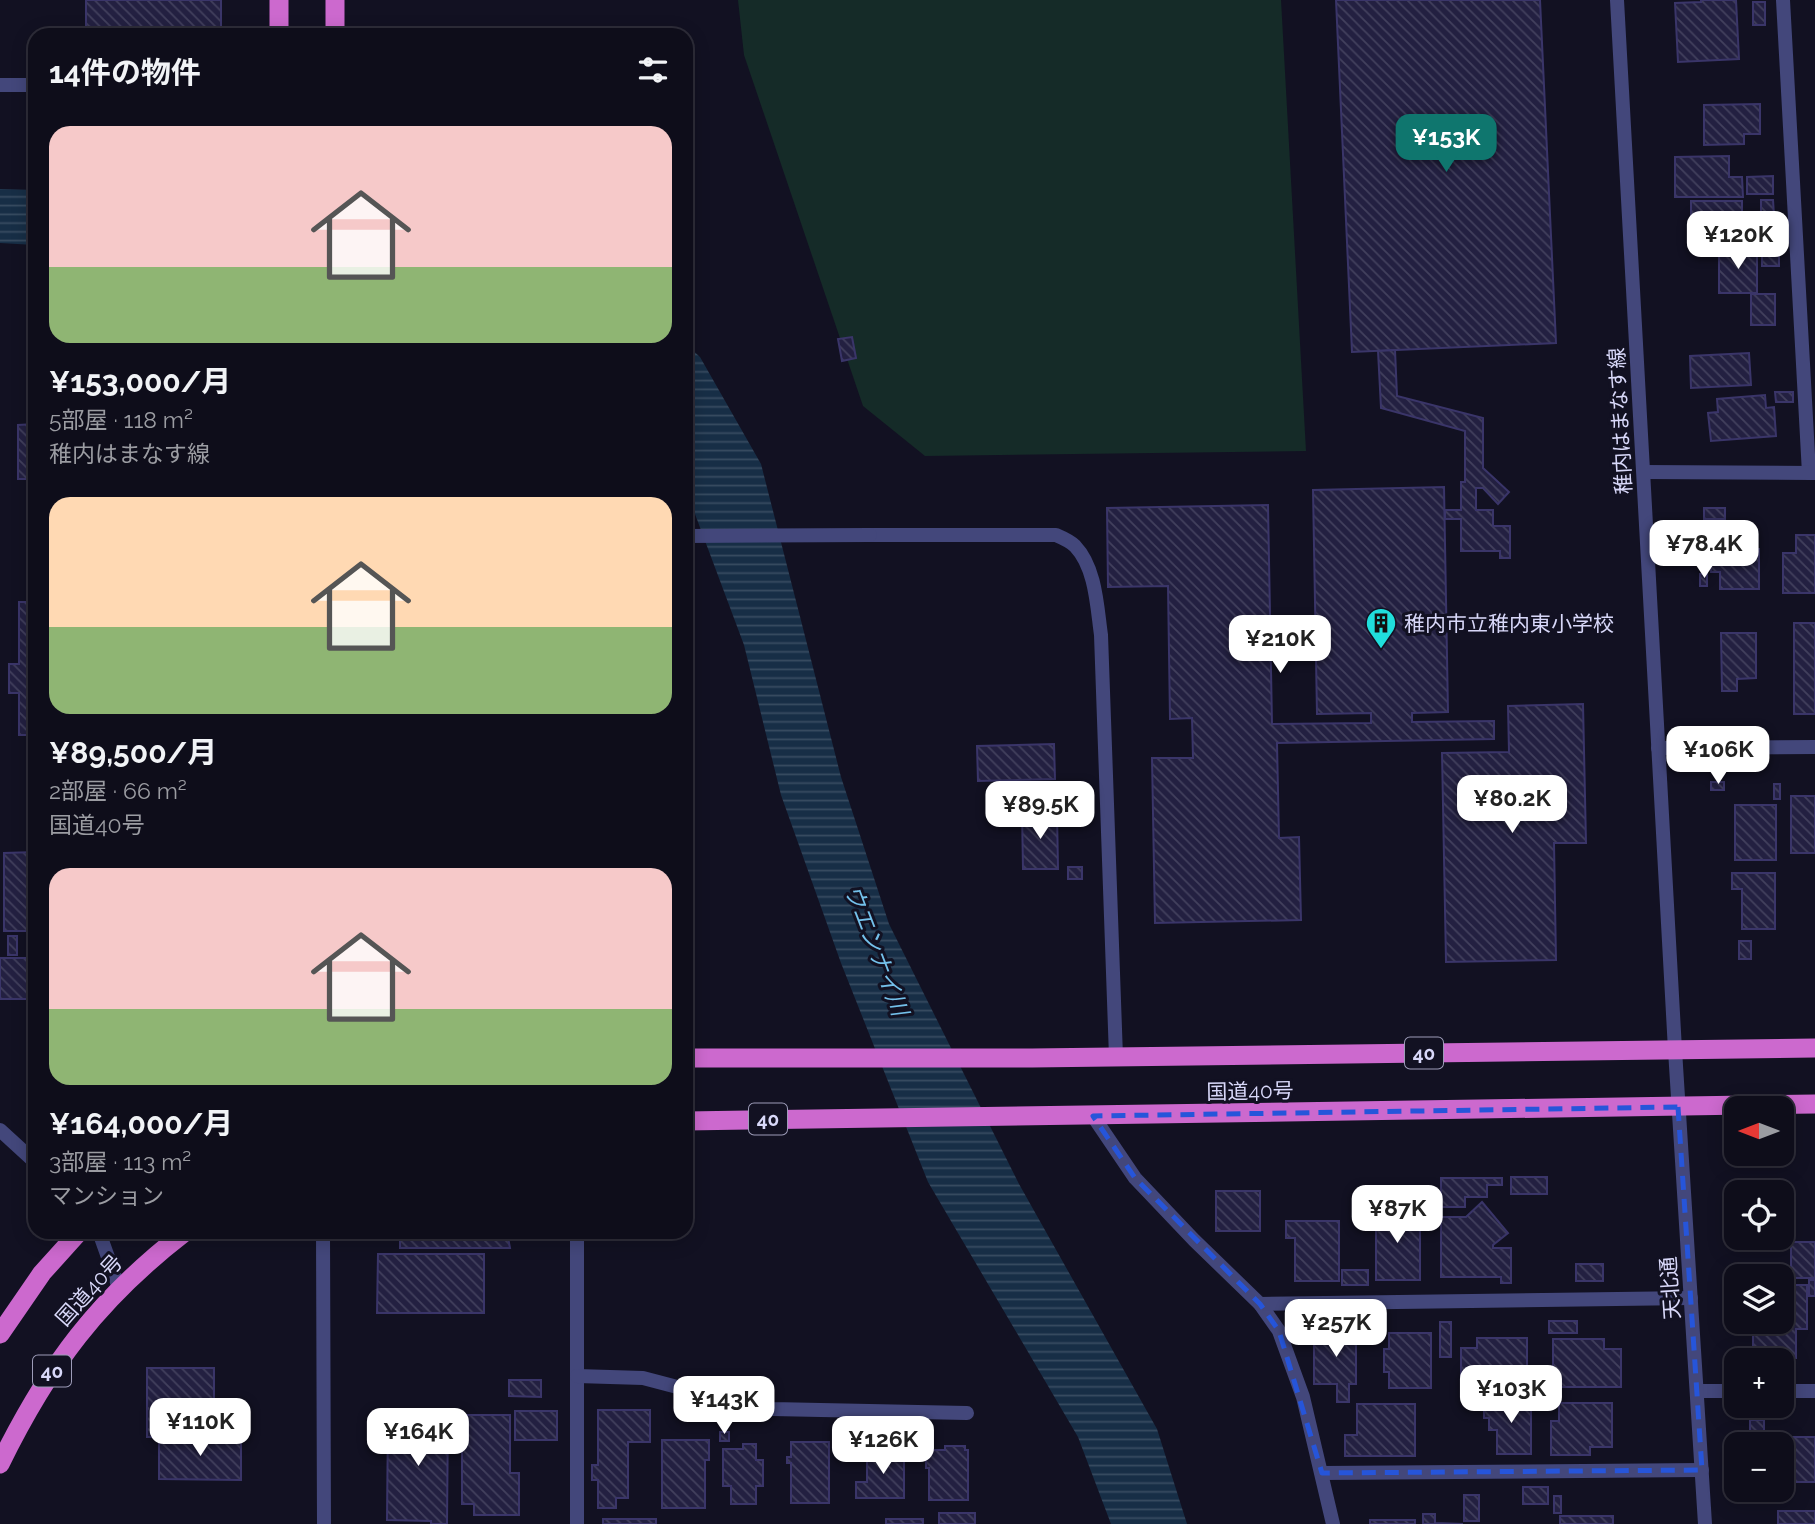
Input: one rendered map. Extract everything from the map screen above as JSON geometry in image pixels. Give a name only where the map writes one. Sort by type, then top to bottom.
[{"type":"highway","points":[[279,0],[279,28]]},
{"type":"highway","points":[[335,0],[335,28]]},
{"type":"highway","name":"国道40号","points":[[693,1058],[1032,1058],[1815,1048]]},
{"type":"highway","name":"国道40号","points":[[693,1121],[1815,1104]]},
{"type":"highway","name":"国道40号","points":[[0,1334],[42,1273],[73,1239]]},
{"type":"highway","name":"国道40号","points":[[0,1464],[29,1406],[57,1362],[119,1288],[175,1239]]},
{"type":"street","name":"稚内はまなす線","points":[[1617,0],[1675,1050]]},
{"type":"street","points":[[1644,472],[1812,473],[1783,0]]},
{"type":"street","points":[[0,85],[28,85]]},
{"type":"street","points":[[693,537],[1056,535],[1074,544],[1086,561],[1096,598],[1101,635],[1116,1057]]},
{"type":"street","points":[[1658,748],[1815,747]]},
{"type":"street","name":"天北通","points":[[1675,1050],[1704,1524]]},
{"type":"street","points":[[1093,1116],[1135,1178],[1260,1304],[1279,1331],[1303,1397],[1333,1524]]},
{"type":"street","points":[[0,1130],[28,1156]]},
{"type":"street","points":[[102,1239],[119,1288]]},
{"type":"street","points":[[323,1239],[324,1524]]},
{"type":"street","points":[[577,1239],[577,1524]]},
{"type":"street","points":[[1260,1304],[1691,1298]]},
{"type":"street","points":[[577,1376],[643,1378],[742,1404],[772,1409],[967,1413]]},
{"type":"street","points":[[1697,1391],[1724,1391]]},
{"type":"street","points":[[1794,1391],[1815,1391]]},
{"type":"street","points":[[1322,1473],[1702,1470]]},
{"type":"highlighted area","points":[[1678,1107],[1702,1470],[1322,1473],[1279,1331],[1260,1304],[1135,1178],[1093,1116]]},
{"type":"green space","points":[[738,0],[1281,0],[1306,451],[925,456],[863,406],[744,55]]},
{"type":"water","points":[[0,189],[28,190],[28,245],[0,243]]},
{"type":"water","name":"ウエンナイ川","points":[[693,350],[700,357],[761,464],[841,777],[889,924],[1019,1184],[1157,1429],[1187,1524],[1111,1524],[1078,1437],[928,1182],[841,963],[781,795],[744,645],[693,509]]},
{"type":"building","points":[[86,0],[221,0],[221,28],[86,28]]},
{"type":"building","points":[[1336,0],[1540,0],[1556,343],[1352,352]]},
{"type":"building","points":[[1736,0],[1739,59],[1678,62],[1675,3]]},
{"type":"building","points":[[1753,2],[1765,2],[1765,25],[1753,25]]},
{"type":"building","points":[[1760,104],[1760,134],[1744,134],[1744,144],[1704,145],[1704,105]]},
{"type":"building","points":[[1729,156],[1729,177],[1742,177],[1743,197],[1675,197],[1675,157]]},
{"type":"building","points":[[1773,176],[1773,194],[1747,194],[1747,177]]},
{"type":"building","points":[[1761,200],[1773,200],[1774,215],[1761,216]]},
{"type":"building","points":[[1691,201],[1742,201],[1742,244],[1691,244]]},
{"type":"building","points":[[1719,249],[1757,249],[1757,293],[1719,293]]},
{"type":"building","points":[[1762,251],[1779,251],[1779,266],[1762,266]]},
{"type":"building","points":[[1751,294],[1775,294],[1775,325],[1751,325]]},
{"type":"building","points":[[852,337],[856,358],[842,361],[838,339]]},
{"type":"building","points":[[1395,350],[1397,396],[1483,418],[1483,468],[1509,492],[1498,504],[1483,488],[1476,488],[1476,510],[1493,510],[1493,526],[1510,526],[1510,558],[1500,558],[1500,551],[1461,551],[1461,519],[1445,519],[1445,510],[1461,510],[1461,482],[1465,482],[1465,431],[1381,408],[1378,351]]},
{"type":"building","points":[[1749,353],[1751,385],[1691,388],[1690,356]]},
{"type":"building","points":[[1775,392],[1793,392],[1793,402],[1776,402]]},
{"type":"building","points":[[1765,395],[1766,408],[1774,407],[1776,436],[1711,441],[1708,413],[1718,412],[1717,399]]},
{"type":"building","points":[[28,424],[28,479],[18,479],[18,425]]},
{"type":"building","name":"稚内市立稚内東小学校","points":[[1444,487],[1448,712],[1412,713],[1412,722],[1494,721],[1494,739],[1277,743],[1279,838],[1299,837],[1301,920],[1155,923],[1152,758],[1193,758],[1192,718],[1170,719],[1168,586],[1108,587],[1107,508],[1268,505],[1272,724],[1371,723],[1371,713],[1317,714],[1313,490]]},
{"type":"building","points":[[1704,508],[1725,508],[1725,519],[1704,519]]},
{"type":"building","points":[[1734,535],[1747,535],[1747,549],[1759,549],[1759,589],[1720,589],[1720,572],[1711,572],[1711,543],[1734,543]]},
{"type":"building","points":[[1796,535],[1815,535],[1815,593],[1783,593],[1783,553],[1796,553]]},
{"type":"building","points":[[1700,574],[1707,574],[1707,586],[1700,586]]},
{"type":"building","points":[[19,602],[28,602],[28,735],[19,735],[19,693],[9,693],[9,664],[19,664]]},
{"type":"building","points":[[1794,623],[1815,623],[1815,714],[1794,714]]},
{"type":"building","points":[[1721,633],[1756,633],[1756,678],[1737,679],[1737,691],[1722,691]]},
{"type":"building","points":[[1583,704],[1586,843],[1554,843],[1556,960],[1446,962],[1442,753],[1509,752],[1508,706]]},
{"type":"building","points":[[1054,744],[1055,779],[978,781],[977,746]]},
{"type":"building","points":[[1711,782],[1724,782],[1724,790],[1711,790]]},
{"type":"building","points":[[1774,784],[1780,784],[1780,799],[1774,799]]},
{"type":"building","points":[[1791,796],[1815,796],[1815,853],[1791,853]]},
{"type":"building","points":[[1735,805],[1776,805],[1776,860],[1735,860]]},
{"type":"building","points":[[1057,812],[1058,869],[1023,869],[1022,813]]},
{"type":"building","points":[[28,852],[28,931],[4,931],[4,853]]},
{"type":"building","points":[[1068,867],[1082,867],[1082,879],[1068,879]]},
{"type":"building","points":[[1732,873],[1775,873],[1775,929],[1742,929],[1742,889],[1732,889]]},
{"type":"building","points":[[8,936],[17,936],[17,955],[8,955]]},
{"type":"building","points":[[1739,941],[1751,941],[1751,959],[1739,959]]},
{"type":"building","points":[[0,958],[28,958],[28,999],[0,999]]},
{"type":"building","points":[[1511,1177],[1547,1177],[1547,1194],[1511,1194]]},
{"type":"building","points":[[1441,1178],[1502,1178],[1502,1185],[1487,1185],[1487,1197],[1465,1197],[1465,1207],[1441,1207]]},
{"type":"building","points":[[1216,1191],[1260,1191],[1260,1231],[1216,1231]]},
{"type":"building","points":[[1482,1202],[1508,1233],[1493,1245],[1493,1248],[1511,1248],[1511,1283],[1501,1283],[1501,1277],[1441,1277],[1441,1217],[1466,1217]]},
{"type":"building","points":[[1376,1205],[1400,1205],[1400,1217],[1420,1217],[1420,1280],[1376,1280]]},
{"type":"building","points":[[1286,1221],[1339,1221],[1339,1281],[1295,1281],[1295,1238],[1286,1238]]},
{"type":"building","points":[[400,1239],[508,1239],[510,1248],[400,1248]]},
{"type":"building","points":[[1794,1242],[1815,1242],[1815,1278],[1794,1278],[1794,1264],[1791,1264]]},
{"type":"building","points":[[378,1254],[484,1254],[484,1313],[377,1313]]},
{"type":"building","points":[[1576,1264],[1603,1264],[1603,1281],[1576,1281]]},
{"type":"building","points":[[1342,1270],[1368,1270],[1368,1285],[1342,1285]]},
{"type":"building","points":[[1809,1280],[1815,1280],[1815,1296],[1809,1296]]},
{"type":"building","points":[[1794,1285],[1807,1285],[1807,1329],[1796,1329],[1796,1358],[1794,1348],[1753,1348],[1753,1334],[1794,1334]]},
{"type":"building","points":[[1549,1321],[1577,1321],[1577,1333],[1549,1333]]},
{"type":"building","points":[[1440,1322],[1451,1322],[1451,1357],[1440,1357]]},
{"type":"building","points":[[1314,1328],[1356,1328],[1356,1384],[1349,1384],[1349,1402],[1337,1402],[1337,1384],[1314,1384]]},
{"type":"building","points":[[1389,1333],[1431,1333],[1431,1388],[1389,1388],[1389,1372],[1384,1372],[1384,1349],[1389,1349]]},
{"type":"building","points":[[1477,1338],[1527,1338],[1527,1388],[1461,1388],[1461,1348],[1477,1348]]},
{"type":"building","points":[[1553,1339],[1604,1339],[1604,1349],[1621,1349],[1621,1387],[1553,1387]]},
{"type":"building","points":[[147,1368],[214,1368],[214,1437],[147,1437]]},
{"type":"building","points":[[509,1380],[541,1380],[541,1397],[509,1396]]},
{"type":"building","points":[[1484,1400],[1531,1400],[1531,1454],[1497,1454],[1497,1430],[1489,1430],[1489,1418],[1484,1418]]},
{"type":"building","points":[[1559,1403],[1612,1403],[1612,1447],[1590,1447],[1590,1455],[1551,1455],[1551,1421],[1559,1421]]},
{"type":"building","points":[[1357,1404],[1415,1404],[1415,1456],[1345,1456],[1345,1435],[1357,1435]]},
{"type":"building","points":[[598,1410],[650,1410],[650,1442],[628,1442],[628,1498],[616,1498],[616,1508],[598,1508],[598,1480],[592,1480],[592,1465],[598,1465]]},
{"type":"building","points":[[515,1411],[557,1411],[557,1440],[515,1440]]},
{"type":"building","points":[[420,1412],[448,1412],[447,1524],[387,1520],[388,1416],[420,1416]]},
{"type":"building","points":[[462,1415],[510,1415],[510,1473],[519,1473],[519,1515],[474,1515],[474,1504],[462,1504]]},
{"type":"building","points":[[1750,1420],[1764,1420],[1764,1432],[1750,1432]]},
{"type":"building","points":[[720,1432],[729,1432],[729,1441],[720,1441]]},
{"type":"building","points":[[159,1436],[241,1437],[241,1480],[159,1479]]},
{"type":"building","points":[[1794,1437],[1815,1437],[1815,1482],[1794,1482]]},
{"type":"building","points":[[662,1440],[709,1440],[709,1460],[705,1460],[705,1508],[662,1508]]},
{"type":"building","points":[[791,1442],[829,1442],[829,1503],[791,1503],[791,1463],[787,1463],[787,1457],[791,1457]]},
{"type":"building","points":[[743,1444],[756,1444],[756,1460],[763,1460],[763,1486],[756,1486],[756,1504],[731,1504],[731,1486],[723,1486],[723,1449],[743,1449]]},
{"type":"building","points":[[879,1445],[895,1445],[895,1459],[904,1459],[904,1498],[856,1498],[856,1482],[867,1482],[867,1459],[879,1459]]},
{"type":"building","points":[[945,1446],[965,1446],[965,1450],[968,1450],[968,1500],[929,1500],[926,1450],[945,1450]]},
{"type":"building","points":[[1523,1487],[1548,1487],[1548,1504],[1523,1504]]},
{"type":"building","points":[[1464,1495],[1479,1495],[1479,1521],[1464,1521]]},
{"type":"building","points":[[1554,1496],[1561,1496],[1561,1513],[1554,1513]]},
{"type":"building","points":[[1778,1511],[1815,1511],[1815,1524],[1778,1524]]},
{"type":"building","points":[[939,1513],[975,1513],[975,1524],[939,1524]]},
{"type":"building","points":[[1423,1514],[1435,1514],[1435,1523],[1463,1524],[1423,1524]]},
{"type":"building","points":[[1560,1516],[1613,1516],[1613,1524],[1560,1524]]},
{"type":"building","points":[[603,1519],[656,1519],[656,1524],[603,1524]]},
{"type":"building","points":[[886,1519],[923,1519],[923,1524],[886,1524]]},
{"type":"building","points":[[1370,1520],[1415,1520],[1415,1524],[1370,1524]]},
{"type":"place","name":"稚内市立稚内東小学校","points":[[1381,650]]}]
